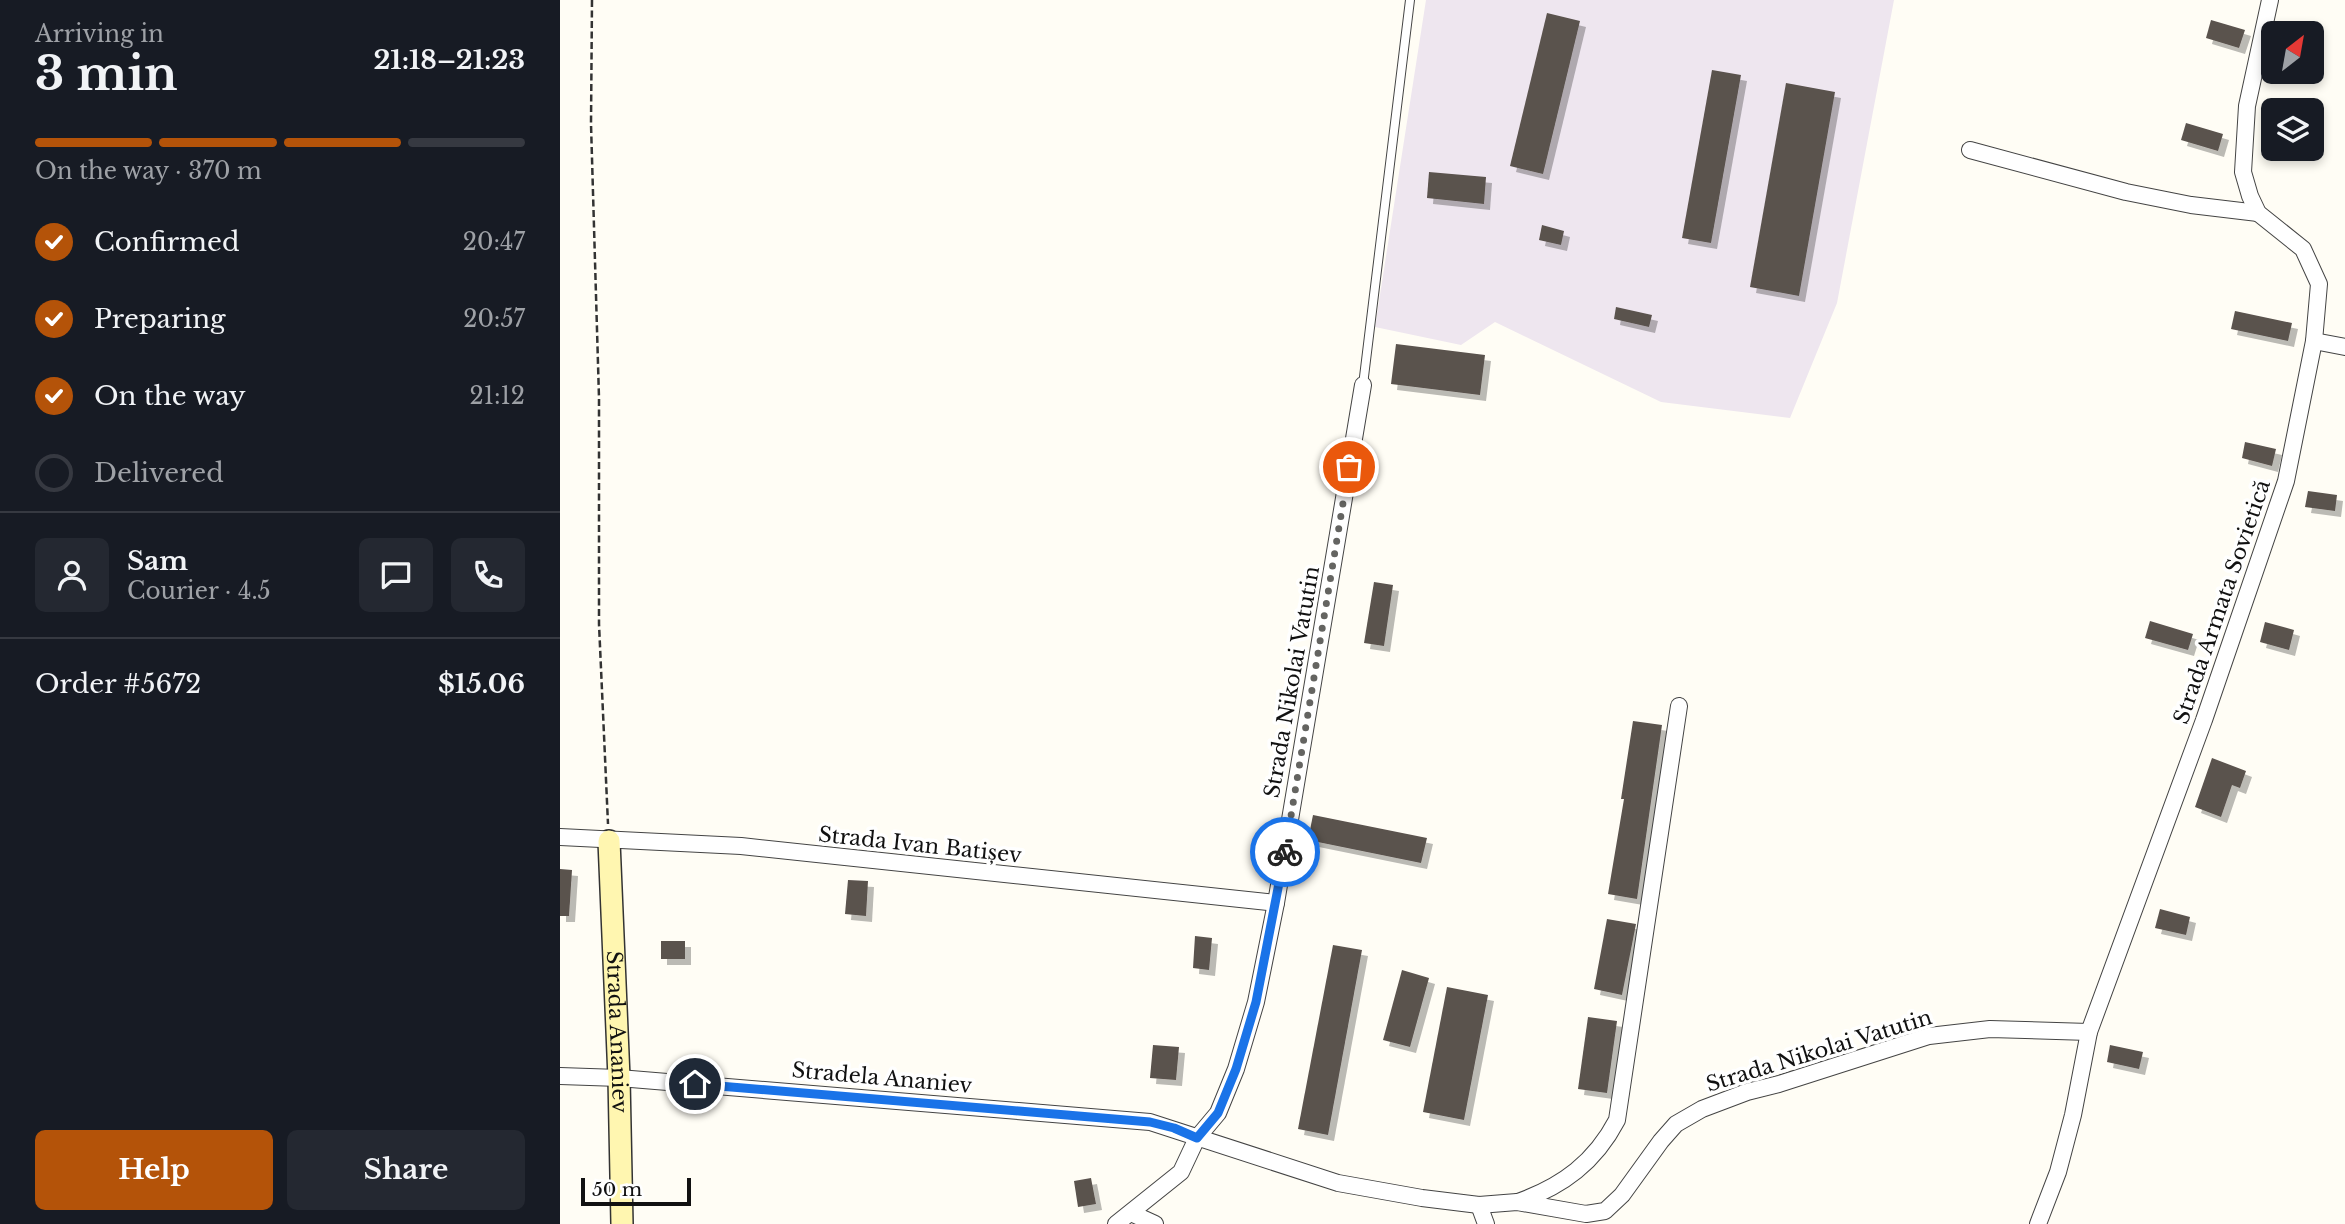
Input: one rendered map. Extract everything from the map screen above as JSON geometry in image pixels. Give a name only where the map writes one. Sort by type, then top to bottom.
[{"type":"street","points":[[2258,213],[2243,172],[2246,106],[2270,0]]},
{"type":"street","points":[[1970,150],[2126,192],[2191,205],[2258,213]]},
{"type":"street","name":"Strada Armata Sovietică","points":[[2038,1224],[2058,1172],[2073,1115],[2089,1032],[2204,720],[2286,481],[2314,341],[2319,284],[2303,249],[2258,213]]},
{"type":"street","points":[[2314,341],[2345,346]]},
{"type":"street","name":"Strada Nikolai Vatutin","points":[[1116,1224],[1181,1172],[1197,1138],[1218,1113],[1236,1069],[1256,1002],[1276,903],[1363,385]]},
{"type":"street","points":[[1517,1202],[1546,1192],[1579,1169],[1595,1154],[1617,1120],[1679,706]]},
{"type":"street","name":"Strada Ivan Batișev","points":[[560,837],[741,846],[1276,903]]},
{"type":"street","name":"Strada Ananiev","points":[[609,841],[622,1224]]},
{"type":"street","name":"Strada Nikolai Vatutin","points":[[1197,1138],[1338,1183],[1422,1198],[1479,1205],[1517,1202],[1586,1214],[1605,1211],[1622,1195],[1676,1124],[1702,1109],[1747,1092],[1929,1036],[1990,1029],[2089,1032]]},
{"type":"street","name":"Stradela Ananiev","points":[[560,1076],[619,1078],[1150,1122],[1197,1138]]},
{"type":"street","points":[[1479,1205],[1486,1224]]},
{"type":"street","points":[[1131,1213],[1155,1224]]},
{"type":"lane","points":[[1363,385],[1410,0]]},
{"type":"path","points":[[592,0],[592,136],[599,398],[599,624],[609,841]]},
{"type":"shaded area","points":[[1426,0],[1894,0],[1837,303],[1790,418],[1661,402],[1495,322],[1461,345],[1375,327]]},
{"type":"building","points":[[1547,13],[1580,21],[1543,174],[1510,166]]},
{"type":"building","points":[[2211,20],[2245,30],[2239,48],[2206,38]]},
{"type":"building","points":[[1712,70],[1741,75],[1711,243],[1682,238]]},
{"type":"building","points":[[1786,83],[1835,92],[1799,296],[1750,287]]},
{"type":"building","points":[[2186,123],[2223,134],[2218,151],[2181,140]]},
{"type":"building","points":[[1429,172],[1486,177],[1484,204],[1427,198]]},
{"type":"building","points":[[1542,225],[1564,231],[1561,245],[1539,240]]},
{"type":"building","points":[[1616,307],[1652,315],[1649,327],[1614,319]]},
{"type":"building","points":[[2235,311],[2292,323],[2288,341],[2231,329]]},
{"type":"building","points":[[1396,344],[1485,355],[1480,395],[1391,384]]},
{"type":"building","points":[[2245,442],[2276,449],[2272,466],[2242,458]]},
{"type":"building","points":[[2308,491],[2337,495],[2335,511],[2305,507]]},
{"type":"building","points":[[1374,582],[1393,585],[1384,646],[1364,643]]},
{"type":"building","points":[[2150,621],[2193,634],[2188,650],[2145,638]]},
{"type":"building","points":[[2265,622],[2294,630],[2289,650],[2260,642]]},
{"type":"building","points":[[1633,721],[1662,725],[1637,899],[1608,894],[1624,799],[1621,799]]},
{"type":"building","points":[[2212,758],[2246,771],[2240,788],[2232,785],[2221,817],[2195,807]]},
{"type":"building","points":[[1313,815],[1427,838],[1421,863],[1308,840]]},
{"type":"building","points":[[560,869],[572,870],[569,916],[560,916]]},
{"type":"building","points":[[848,880],[868,881],[866,916],[845,914]]},
{"type":"building","points":[[2160,909],[2190,917],[2186,935],[2155,928]]},
{"type":"building","points":[[1607,919],[1636,924],[1622,995],[1594,989]]},
{"type":"building","points":[[1195,936],[1212,938],[1209,970],[1193,968]]},
{"type":"building","points":[[661,941],[685,941],[685,959],[661,959]]},
{"type":"building","points":[[1333,945],[1362,950],[1328,1135],[1298,1129]]},
{"type":"building","points":[[1402,970],[1429,978],[1410,1047],[1383,1040]]},
{"type":"building","points":[[1447,987],[1488,995],[1464,1120],[1423,1112]]},
{"type":"building","points":[[1588,1017],[1617,1021],[1607,1093],[1578,1089]]},
{"type":"building","points":[[1153,1045],[1179,1047],[1176,1080],[1150,1078]]},
{"type":"building","points":[[2110,1045],[2143,1052],[2139,1069],[2107,1062]]},
{"type":"building","points":[[1091,1178],[1096,1204],[1078,1207],[1074,1181]]},
{"type":"way so far","points":[[1285,852],[1349,467]]},
{"type":"route","points":[[695,1084],[1150,1122],[1197,1138],[1218,1113],[1236,1069],[1256,1002],[1285,852]]}]
